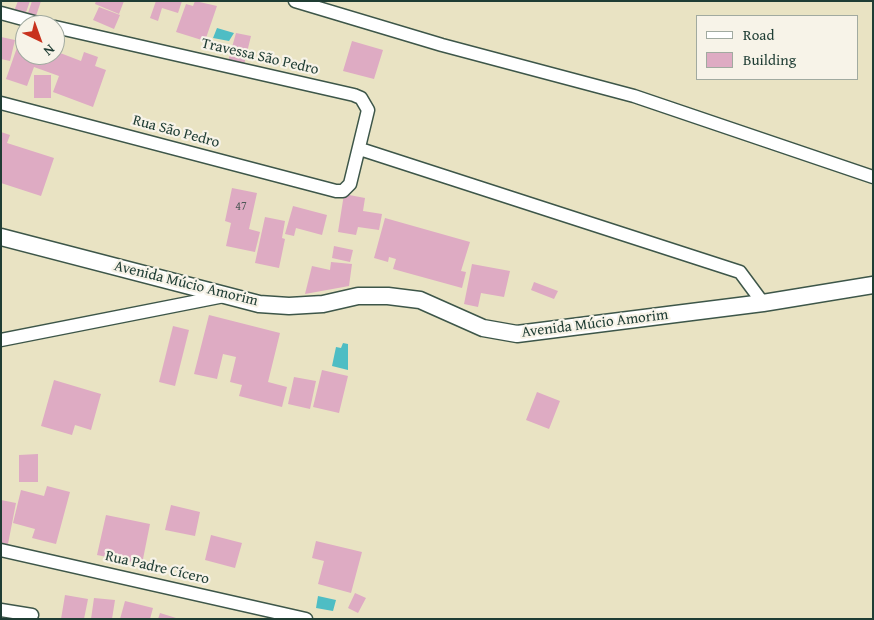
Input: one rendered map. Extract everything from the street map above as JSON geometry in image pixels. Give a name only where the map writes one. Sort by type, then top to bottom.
[{"type":"street","points":[[295,1],[442,45],[634,96],[873,177]]},
{"type":"street","points":[[1,13],[15,17]]},
{"type":"street","name":"Travessa São Pedro","points":[[65,29],[361,98],[368,110],[350,184],[343,191]]},
{"type":"street","name":"Rua São Pedro","points":[[1,103],[343,191]]},
{"type":"street","points":[[360,149],[740,272],[763,303]]},
{"type":"street","name":"Avenida Múcio Amorim","points":[[1,237],[259,304],[289,306],[323,304],[358,296],[388,296],[420,300],[483,328],[518,334],[763,303],[873,285]]},
{"type":"street","points":[[1,340],[227,296]]},
{"type":"street","name":"Rua Padre Cícero","points":[[1,550],[306,619]]},
{"type":"street","points":[[1,610],[32,615]]},
{"type":"water","points":[[217,28],[234,33],[229,41],[213,38]]},
{"type":"water","points":[[343,343],[348,344],[348,370],[332,366],[336,347],[341,348]]},
{"type":"water","points":[[318,596],[336,600],[333,611],[316,608]]},
{"type":"building","points":[[18,1],[30,1],[25,15],[14,11]]},
{"type":"building","points":[[32,1],[41,1],[36,15],[27,15]]},
{"type":"building","points":[[96,1],[124,1],[119,14],[95,4]]},
{"type":"building","points":[[156,1],[182,1],[178,13],[162,8],[158,21],[150,18]]},
{"type":"building","points":[[195,1],[217,6],[205,41],[176,32],[186,4],[193,6]]},
{"type":"building","points":[[99,7],[120,15],[114,29],[93,20]]},
{"type":"building","points":[[236,33],[251,36],[243,69],[227,65]]},
{"type":"building","points":[[1,37],[15,40],[10,61],[1,59]]},
{"type":"building","points":[[352,41],[383,50],[374,79],[343,71]]},
{"type":"building","points":[[84,52],[98,57],[95,66],[106,70],[93,107],[53,92],[59,76],[34,67],[27,86],[6,79],[15,53],[15,65],[65,65],[65,55],[81,61]]},
{"type":"building","points":[[34,75],[51,75],[51,98],[34,98]]},
{"type":"building","points":[[1,132],[10,135],[7,143],[54,158],[41,196],[1,183]]},
{"type":"building","points":[[232,188],[257,193],[249,229],[260,232],[255,252],[226,246],[231,223],[225,221]]},
{"type":"building","points":[[344,194],[365,198],[363,211],[382,214],[379,230],[358,227],[356,235],[338,232]]},
{"type":"building","points":[[293,206],[327,215],[322,235],[296,228],[294,236],[285,234]]},
{"type":"building","points":[[265,217],[285,221],[282,238],[285,239],[279,268],[255,263]]},
{"type":"building","points":[[385,218],[470,242],[461,271],[466,272],[462,288],[393,269],[396,259],[389,257],[388,262],[374,258]]},
{"type":"building","points":[[334,246],[353,250],[350,262],[332,258]]},
{"type":"building","points":[[331,262],[352,264],[349,286],[305,294],[312,266],[330,270]]},
{"type":"building","points":[[472,264],[510,271],[504,297],[481,293],[478,307],[464,304]]},
{"type":"building","points":[[534,282],[558,291],[554,299],[531,290]]},
{"type":"building","points":[[209,315],[280,333],[268,382],[287,387],[282,407],[239,396],[242,385],[230,382],[236,357],[223,354],[217,379],[194,374]]},
{"type":"building","points":[[173,326],[189,330],[175,386],[159,382]]},
{"type":"building","points":[[322,370],[348,376],[339,413],[313,407]]},
{"type":"building","points":[[294,377],[316,381],[310,409],[288,404]]},
{"type":"building","points":[[54,380],[101,394],[91,430],[75,425],[72,435],[41,426]]},
{"type":"building","points":[[537,392],[560,401],[549,429],[526,420]]},
{"type":"building","points":[[38,454],[38,482],[19,482],[19,455]]},
{"type":"building","points":[[47,486],[70,492],[56,544],[32,538],[35,529],[13,523],[21,490],[44,496]]},
{"type":"building","points":[[1,500],[16,503],[8,544],[1,543]]},
{"type":"building","points":[[171,505],[200,512],[195,536],[165,530]]},
{"type":"building","points":[[106,515],[150,524],[142,564],[97,555]]},
{"type":"building","points":[[211,535],[242,543],[235,568],[205,560]]},
{"type":"building","points":[[316,541],[362,552],[351,593],[318,584],[324,561],[312,558]]},
{"type":"building","points":[[355,593],[366,598],[358,613],[348,608]]},
{"type":"building","points":[[65,595],[88,599],[84,619],[61,619]]},
{"type":"building","points":[[94,598],[115,600],[112,619],[91,619]]},
{"type":"building","points":[[125,601],[153,608],[150,619],[120,619]]},
{"type":"building","points":[[160,613],[176,618],[176,619],[158,619]]}]
